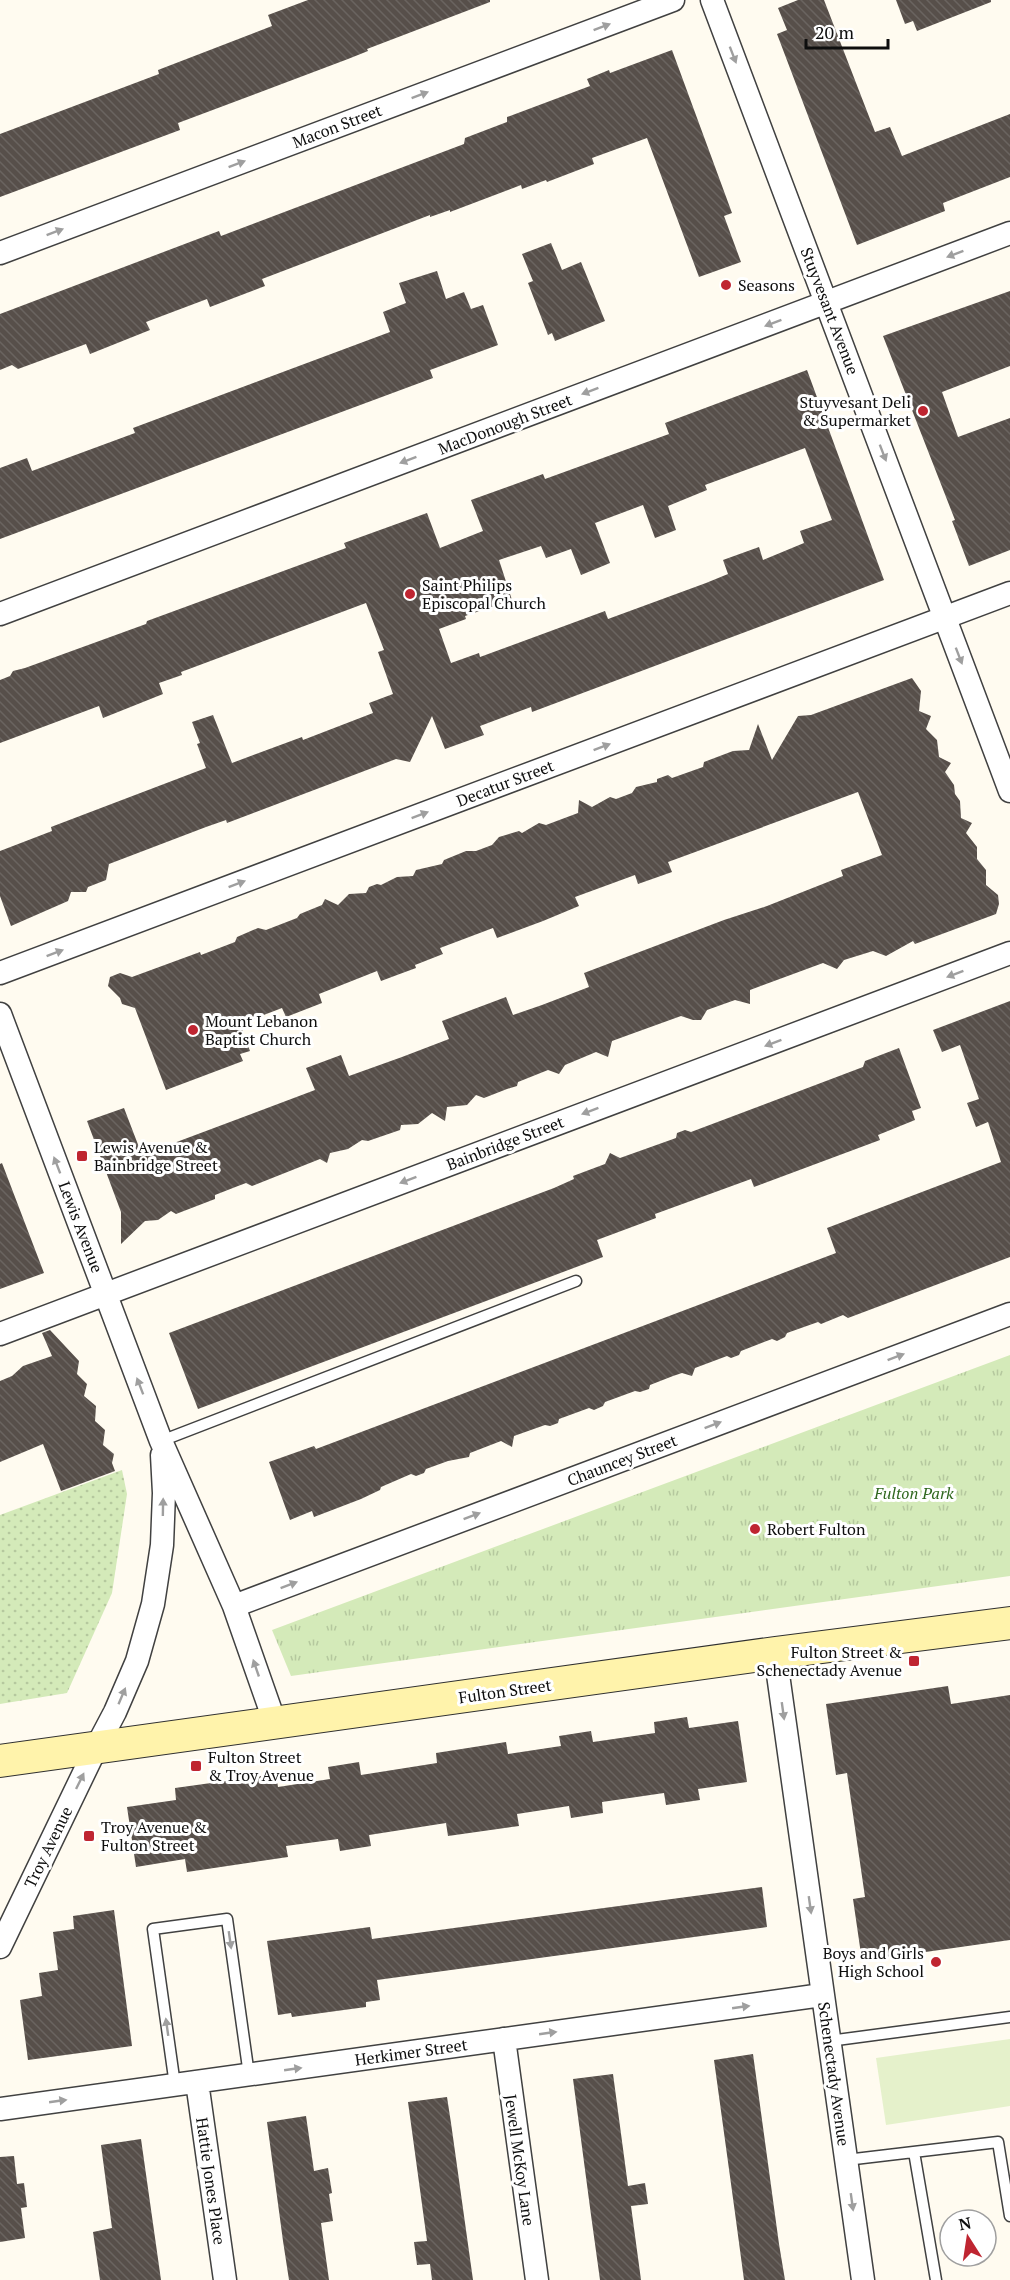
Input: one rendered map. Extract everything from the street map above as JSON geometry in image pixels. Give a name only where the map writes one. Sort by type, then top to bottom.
[{"type":"main road","name":"Fulton Street","points":[[0,1761],[775,1653],[1010,1623]]},
{"type":"street","name":"Macon Street","points":[[0,253],[673,0]]},
{"type":"street","name":"Stuyvesant Avenue","points":[[712,0],[1010,791]]},
{"type":"street","name":"MacDonough Street","points":[[0,614],[1010,233]]},
{"type":"street","name":"Decatur Street","points":[[0,973],[1010,593]]},
{"type":"street","name":"Bainbridge Street","points":[[0,1334],[1010,953]]},
{"type":"street","name":"Lewis Avenue","points":[[0,1014],[161,1441],[234,1606],[275,1723]]},
{"type":"street","name":"Chauncey Street","points":[[234,1606],[1010,1314]]},
{"type":"street","name":"Lewis Avenue","points":[[96,1748],[115,1712],[137,1661],[153,1604],[162,1545],[164,1493],[161,1441]]},
{"type":"street","name":"Schenectady Avenue","points":[[775,1653],[863,2280]]},
{"type":"street","name":"Troy Avenue","points":[[0,1947],[96,1748]]},
{"type":"street","name":"Herkimer Street","points":[[0,2109],[822,1995]]},
{"type":"street","name":"Jewell McKoy Lane","points":[[504,2040],[537,2280]]},
{"type":"street","name":"Hattie Jones Place","points":[[197,2082],[225,2280]]},
{"type":"lane","points":[[161,1441],[576,1281]]},
{"type":"lane","points":[[175,2085],[153,1929],[227,1919],[249,2075]]},
{"type":"lane","points":[[829,2041],[1010,2017]]},
{"type":"lane","points":[[846,2160],[998,2142],[1010,2216]]},
{"type":"lane","points":[[914,2152],[936,2280]]},
{"type":"green space","name":"Fulton Park","points":[[1010,1355],[1010,1576],[291,1676],[272,1630]]},
{"type":"green space","points":[[122,1470],[127,1494],[112,1593],[67,1693],[0,1704],[0,1515]]},
{"type":"green space","points":[[1010,2039],[1010,2106],[886,2125],[876,2058]]},
{"type":"building","points":[[308,0],[490,0],[490,2],[178,123],[180,130],[0,197],[0,134],[159,74],[158,70],[272,26],[268,15]]},
{"type":"building","points":[[798,0],[824,0],[875,132],[890,127],[902,156],[1010,114],[1010,177],[943,203],[945,211],[857,245],[777,34],[787,30],[778,8]]},
{"type":"building","points":[[896,0],[991,0],[991,2],[917,31],[913,21],[905,24]]},
{"type":"building","points":[[672,50],[732,213],[724,216],[741,262],[699,277],[647,138],[592,158],[594,164],[547,182],[546,180],[522,189],[521,185],[450,212],[450,210],[430,217],[430,215],[262,279],[265,286],[210,307],[207,299],[146,322],[150,330],[90,354],[86,344],[18,369],[12,365],[0,370],[0,314],[219,231],[221,236],[464,144],[465,138],[507,122],[507,117],[590,86],[587,79]]},
{"type":"building","points":[[551,243],[562,270],[581,262],[605,321],[555,341],[552,333],[548,335],[528,283],[533,281],[522,254]]},
{"type":"building","points":[[437,271],[446,299],[464,292],[471,309],[483,305],[498,345],[430,370],[433,378],[0,539],[0,468],[27,458],[32,471],[135,433],[133,428],[390,332],[383,312],[406,303],[399,283]]},
{"type":"building","points":[[1010,291],[1010,366],[942,392],[958,437],[1010,418],[1010,550],[969,566],[952,521],[955,520],[883,336]]},
{"type":"building","points":[[807,370],[884,580],[532,712],[531,707],[480,726],[484,735],[445,749],[432,716],[410,762],[396,759],[227,823],[226,820],[109,864],[106,880],[88,887],[86,892],[71,892],[68,901],[11,926],[0,896],[0,851],[52,831],[51,827],[206,768],[192,722],[213,715],[232,763],[302,737],[303,740],[373,713],[369,703],[393,694],[378,652],[384,650],[366,603],[181,672],[182,675],[159,683],[163,694],[103,718],[99,706],[0,743],[0,680],[10,676],[13,671],[146,624],[147,621],[346,548],[344,543],[427,513],[440,548],[483,531],[471,500],[543,474],[545,479],[669,434],[665,423]],"holes":[[[805,448],[832,520],[800,531],[804,543],[763,560],[759,547],[723,560],[728,574],[706,583],[608,619],[605,611],[480,657],[479,653],[451,663],[439,629],[466,619],[465,616],[512,600],[499,560],[541,546],[546,558],[571,549],[581,575],[610,563],[595,523],[643,505],[655,538],[676,530],[668,506],[707,490],[705,485]]]},
{"type":"building","points":[[912,678],[921,691],[919,711],[931,716],[926,729],[937,740],[939,757],[951,763],[945,772],[954,785],[955,794],[960,801],[961,818],[972,823],[966,833],[977,847],[977,859],[986,870],[986,885],[998,895],[999,904],[996,914],[915,944],[913,941],[886,956],[873,951],[844,960],[837,969],[823,963],[750,990],[750,1004],[735,1000],[707,1010],[701,1020],[681,1016],[612,1041],[608,1057],[596,1052],[565,1065],[559,1074],[548,1070],[518,1082],[517,1086],[484,1098],[476,1095],[467,1105],[447,1107],[445,1121],[432,1113],[418,1124],[401,1125],[400,1130],[368,1141],[362,1140],[348,1149],[330,1153],[327,1163],[320,1159],[252,1186],[246,1183],[238,1186],[215,1195],[215,1199],[176,1214],[171,1211],[158,1220],[145,1221],[121,1244],[121,1212],[87,1121],[124,1108],[142,1155],[315,1090],[306,1068],[341,1055],[349,1076],[402,1057],[449,1039],[442,1021],[506,997],[513,1015],[542,1005],[589,987],[584,973],[843,876],[841,870],[882,855],[858,792],[668,862],[672,872],[638,884],[635,875],[575,897],[579,906],[543,921],[497,938],[493,928],[440,948],[443,954],[415,965],[416,968],[381,981],[377,971],[319,994],[322,1003],[286,1017],[282,1008],[240,1024],[250,1051],[240,1054],[243,1061],[166,1090],[135,1008],[122,1004],[120,998],[108,986],[110,977],[120,973],[132,977],[200,952],[201,955],[235,942],[237,937],[258,928],[266,930],[297,918],[300,914],[322,905],[325,899],[338,905],[349,894],[366,893],[369,887],[381,885],[397,877],[413,876],[416,870],[442,864],[444,860],[466,851],[476,851],[492,845],[499,837],[519,831],[522,833],[539,823],[546,825],[578,813],[579,800],[592,807],[610,797],[616,799],[632,793],[636,787],[657,782],[657,779],[668,775],[672,778],[703,767],[704,762],[733,751],[749,750],[758,724],[772,760],[798,716],[811,715]]},
{"type":"building","points":[[1010,1001],[1010,1257],[848,1318],[843,1315],[821,1324],[818,1322],[787,1333],[785,1337],[777,1341],[772,1339],[741,1351],[739,1355],[731,1358],[727,1356],[695,1368],[692,1376],[682,1373],[673,1376],[650,1385],[649,1389],[635,1391],[605,1402],[603,1406],[594,1410],[589,1408],[559,1419],[558,1423],[550,1426],[545,1425],[514,1436],[512,1447],[501,1441],[470,1453],[469,1457],[448,1461],[426,1469],[424,1473],[416,1476],[411,1474],[361,1499],[314,1517],[312,1511],[290,1520],[269,1462],[314,1446],[316,1449],[836,1253],[827,1228],[1001,1162],[988,1122],[976,1127],[967,1103],[979,1099],[960,1045],[942,1052],[933,1030]]},
{"type":"building","points":[[899,1048],[921,1108],[912,1111],[915,1120],[878,1135],[880,1140],[754,1187],[751,1179],[655,1214],[656,1218],[597,1240],[603,1257],[198,1409],[169,1333],[554,1188],[574,1179],[573,1176],[605,1164],[610,1153],[620,1158],[676,1138],[677,1133],[685,1130],[691,1132],[863,1067],[865,1061]]},
{"type":"building","points":[[2,1163],[44,1273],[0,1289],[0,1164]]},
{"type":"building","points":[[50,1330],[79,1361],[77,1374],[87,1384],[84,1396],[96,1406],[95,1421],[105,1430],[103,1445],[114,1454],[112,1463],[115,1471],[61,1491],[43,1444],[0,1462],[0,1381],[12,1376],[23,1366],[52,1356],[42,1333]]},
{"type":"building","points":[[948,1686],[951,1704],[1010,1695],[1010,1940],[862,1961],[853,1899],[865,1897],[847,1773],[836,1775],[826,1704]]},
{"type":"building","points":[[687,1717],[689,1728],[738,1721],[747,1782],[698,1789],[700,1800],[666,1805],[664,1793],[602,1802],[603,1813],[571,1818],[569,1806],[517,1814],[519,1826],[448,1836],[446,1823],[369,1835],[371,1846],[340,1851],[338,1839],[286,1846],[288,1857],[187,1872],[185,1859],[136,1867],[127,1807],[176,1800],[175,1788],[276,1774],[278,1787],[330,1779],[328,1767],[359,1762],[361,1775],[437,1763],[436,1753],[506,1742],[508,1754],[561,1746],[559,1736],[591,1731],[593,1742],[655,1733],[654,1722]]},
{"type":"building","points":[[762,1887],[767,1927],[377,1980],[380,2000],[366,2002],[366,2007],[292,2017],[291,2013],[278,2015],[267,1941],[370,1927],[372,1939]]},
{"type":"building","points":[[114,1910],[132,2046],[28,2060],[20,2000],[42,1996],[39,1973],[58,1970],[53,1932],[74,1929],[73,1916]]},
{"type":"building","points":[[753,2054],[785,2280],[744,2280],[714,2060]]},
{"type":"building","points":[[613,2074],[628,2186],[645,2183],[648,2204],[631,2206],[641,2280],[600,2280],[591,2215],[573,2079]]},
{"type":"building","points":[[447,2097],[473,2280],[432,2280],[430,2264],[417,2265],[414,2242],[427,2241],[408,2102]]},
{"type":"building","points":[[306,2116],[314,2171],[328,2168],[332,2193],[329,2194],[333,2221],[321,2223],[329,2280],[289,2280],[283,2241],[267,2122]]},
{"type":"building","points":[[141,2139],[161,2280],[100,2280],[93,2232],[112,2228],[101,2145]]},
{"type":"building","points":[[14,2156],[17,2184],[24,2183],[27,2207],[21,2208],[25,2238],[0,2242],[0,2157]]},
{"type":"place","name":"Seasons","points":[[726,285]]},
{"type":"place","name":"Stuyvesant Deli & Supermarket","points":[[923,411]]},
{"type":"place","name":"Saint Philips Episcopal Church","points":[[410,594]]},
{"type":"place","name":"Mount Lebanon Baptist Church","points":[[193,1030]]},
{"type":"place","name":"Lewis Avenue & Bainbridge Street","points":[[82,1156]]},
{"type":"place","name":"Robert Fulton","points":[[755,1529]]},
{"type":"place","name":"Fulton Street & Schenectady Avenue","points":[[914,1661]]},
{"type":"place","name":"Fulton Street & Troy Avenue","points":[[196,1766]]},
{"type":"place","name":"Troy Avenue & Fulton Street","points":[[89,1836]]},
{"type":"place","name":"Boys and Girls High School","points":[[936,1962]]}]
